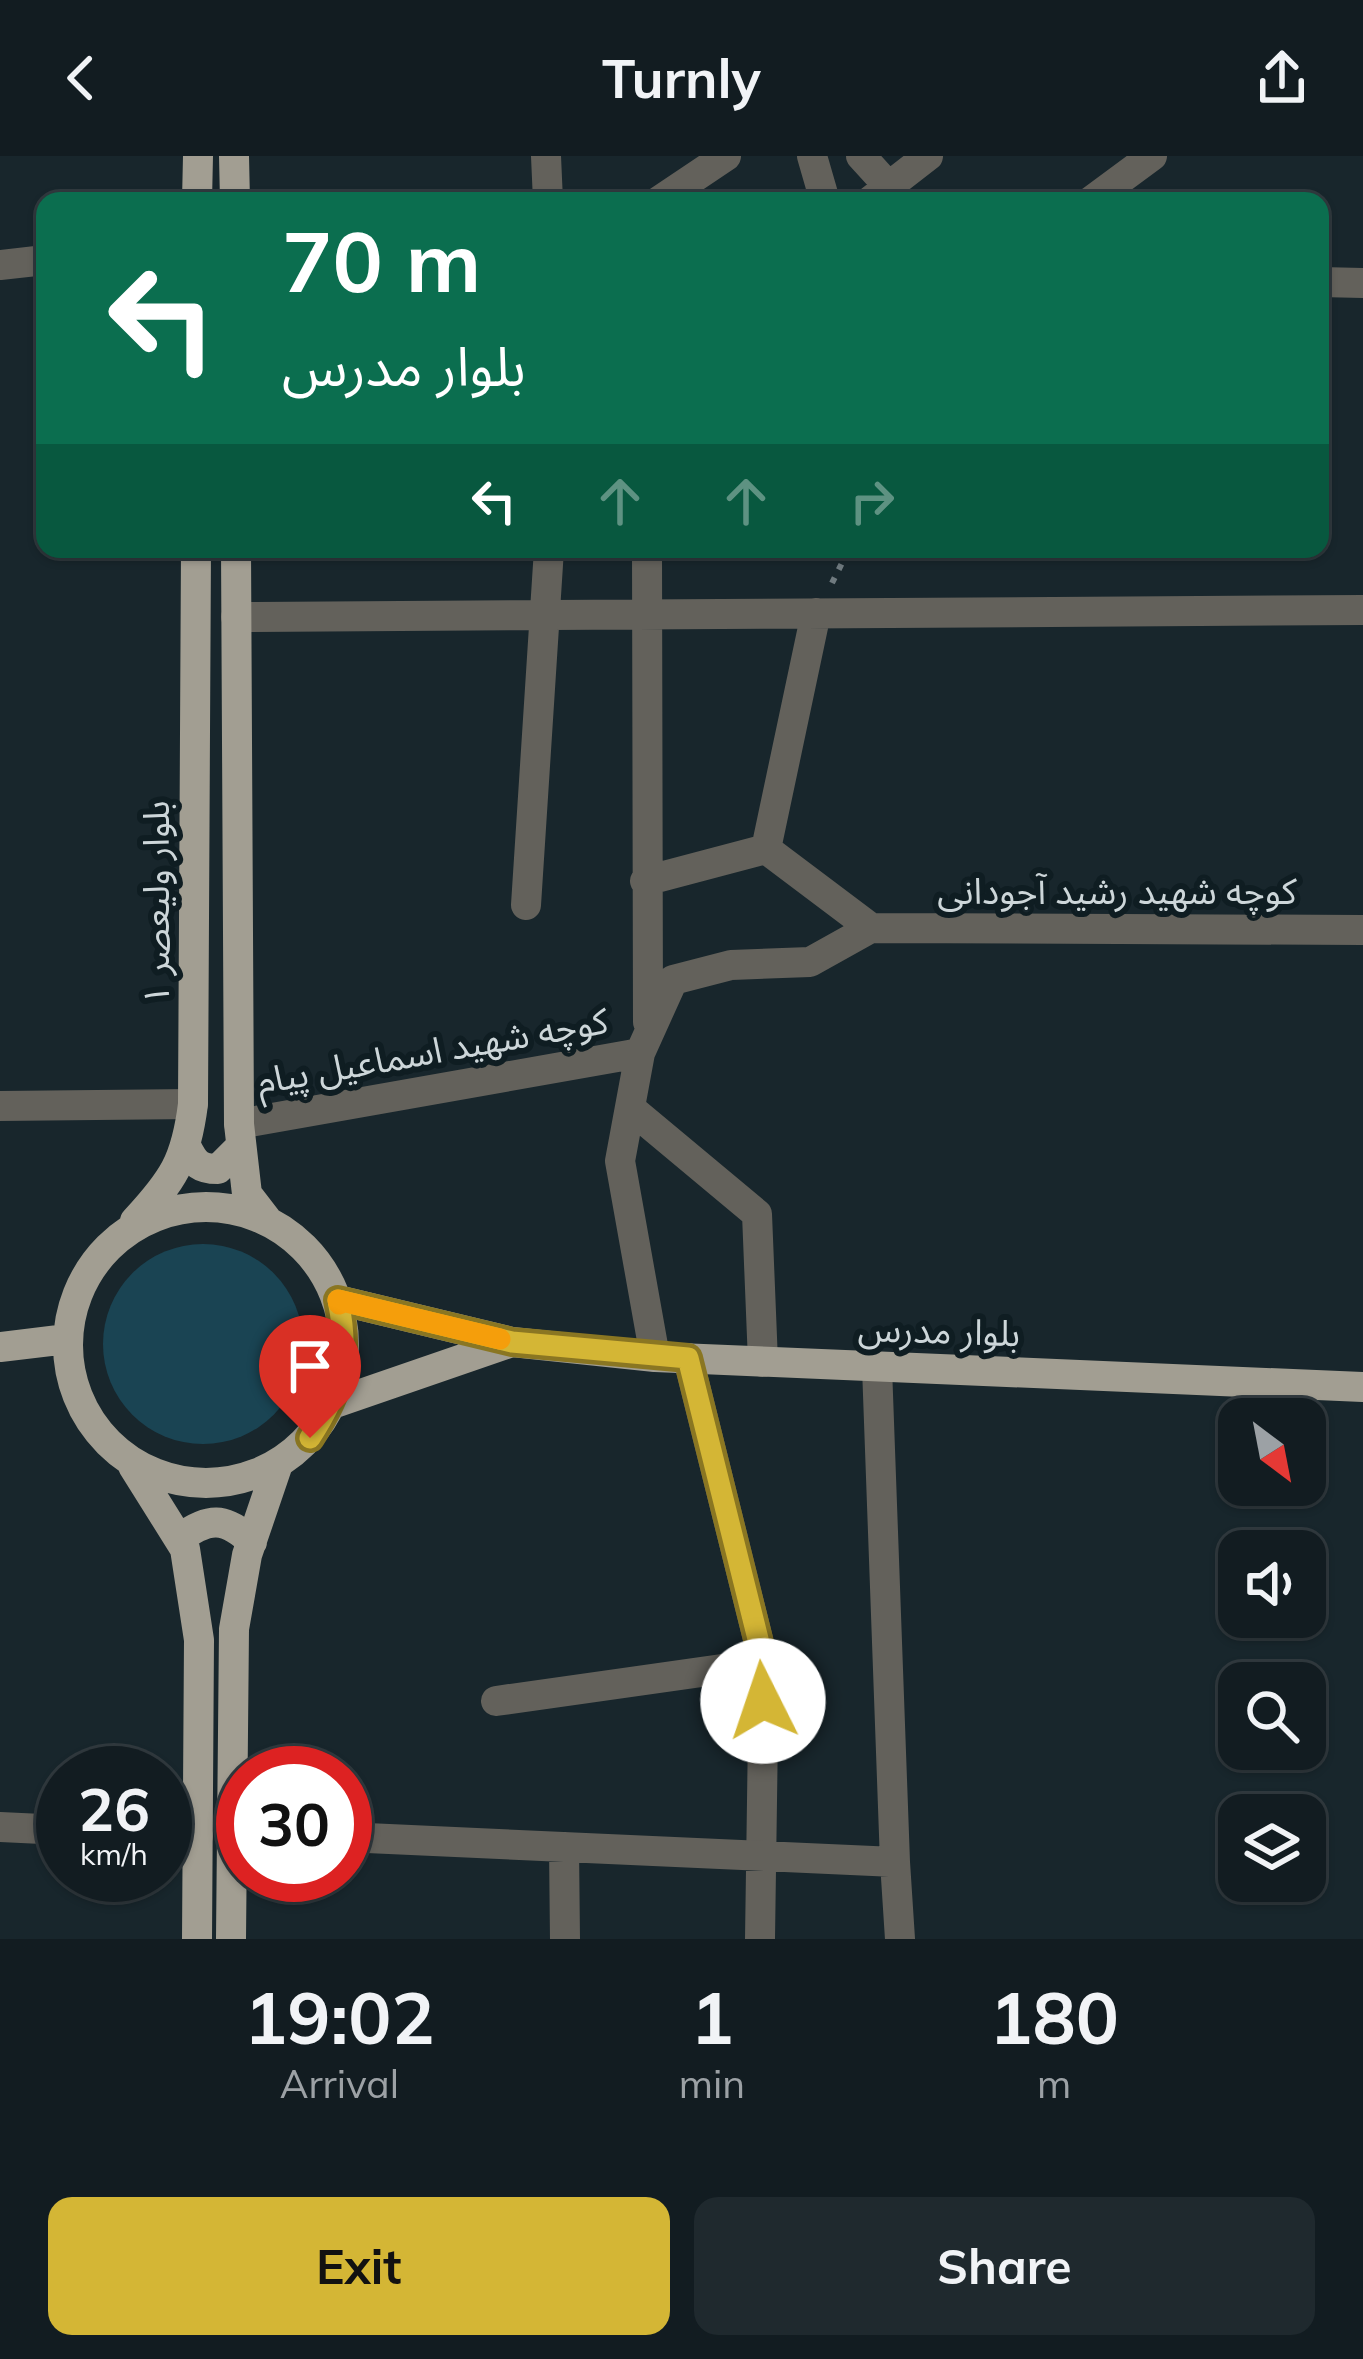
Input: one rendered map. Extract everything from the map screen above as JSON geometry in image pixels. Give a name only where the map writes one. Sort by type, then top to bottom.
[{"type":"main road","points":[[197,192],[198,156]]},
{"type":"main road","points":[[235,156],[235,192]]},
{"type":"main road","name":"بلوار ولیعصر ۱","points":[[122,1235],[163,1191],[188,1148],[193,1104],[196,558]]},
{"type":"main road","points":[[236,558],[239,1135],[247,1194],[267,1220]]},
{"type":"main road","points":[[188,1148],[194,1163],[218,1169],[239,1135]]},
{"type":"main road","points":[[208,1206],[267,1220],[298,1240],[322,1267],[338,1300],[345,1334],[343,1370],[332,1404],[310,1438],[278,1464],[250,1477],[203,1484],[157,1476],[129,1461],[94,1429],[73,1386],[67,1339],[74,1299],[94,1264],[122,1235],[148,1219],[177,1209],[208,1206]]},
{"type":"main road","name":"بلوار مدرس","points":[[338,1300],[512,1342],[655,1357],[1363,1387]]},
{"type":"main road","points":[[0,1347],[67,1339]]},
{"type":"main road","name":"بلوار مدرس","points":[[332,1404],[512,1342]]},
{"type":"main road","points":[[129,1461],[185,1550],[199,1640],[197,1939]]},
{"type":"main road","points":[[236,1746],[234,1629],[252,1542],[278,1464]]},
{"type":"main road","points":[[178,1539],[203,1523],[222,1523],[236,1527],[252,1542]]},
{"type":"main road","points":[[231,1939],[233,1902]]},
{"type":"street","points":[[546,156],[548,192]]},
{"type":"street","points":[[672,192],[726,156]]},
{"type":"street","points":[[812,156],[822,192]]},
{"type":"street","points":[[861,156],[884,192]]},
{"type":"street","points":[[891,192],[928,156]]},
{"type":"street","points":[[1102,192],[1152,156]]},
{"type":"street","points":[[0,265],[36,261]]},
{"type":"street","points":[[1329,281],[1363,283]]},
{"type":"street","points":[[526,905],[549,558]]},
{"type":"street","points":[[647,558],[644,1043],[620,1161],[655,1357]]},
{"type":"street","points":[[236,617],[1363,610]]},
{"type":"street","points":[[766,849],[816,613]]},
{"type":"street","points":[[645,881],[766,849]]},
{"type":"street","points":[[644,1043],[673,980],[731,965],[810,962],[871,928],[766,849]]},
{"type":"street","name":"کوچه شهید رشید آجودانی","points":[[871,928],[1363,930]]},
{"type":"street","name":"کوچه شهید اسماعیل پیام","points":[[239,1135],[644,1043]]},
{"type":"street","points":[[0,1106],[193,1104]]},
{"type":"street","points":[[630,1108],[757,1214],[763,1362]]},
{"type":"street","points":[[688,1358],[764,1663],[760,1939]]},
{"type":"street","points":[[877,1366],[900,1939]]},
{"type":"street","points":[[496,1701],[764,1663]]},
{"type":"street","points":[[0,1827],[36,1829]]},
{"type":"street","points":[[192,1836],[198,1836]]},
{"type":"street","points":[[372,1838],[895,1862]]},
{"type":"street","points":[[565,1847],[566,1939]]},
{"type":"shaded area","points":[[203,1244],[241,1252],[274,1273],[295,1306],[303,1344],[295,1382],[274,1415],[241,1436],[203,1444],[165,1436],[132,1415],[111,1382],[103,1344],[111,1306],[132,1273],[165,1252]]},
{"type":"slow traffic","points":[[339,1304],[338,1300],[500,1339]]},
{"type":"route","points":[[310,1438],[332,1404],[343,1370],[345,1334],[338,1300],[512,1342],[688,1358],[764,1663],[763,1701]]}]
